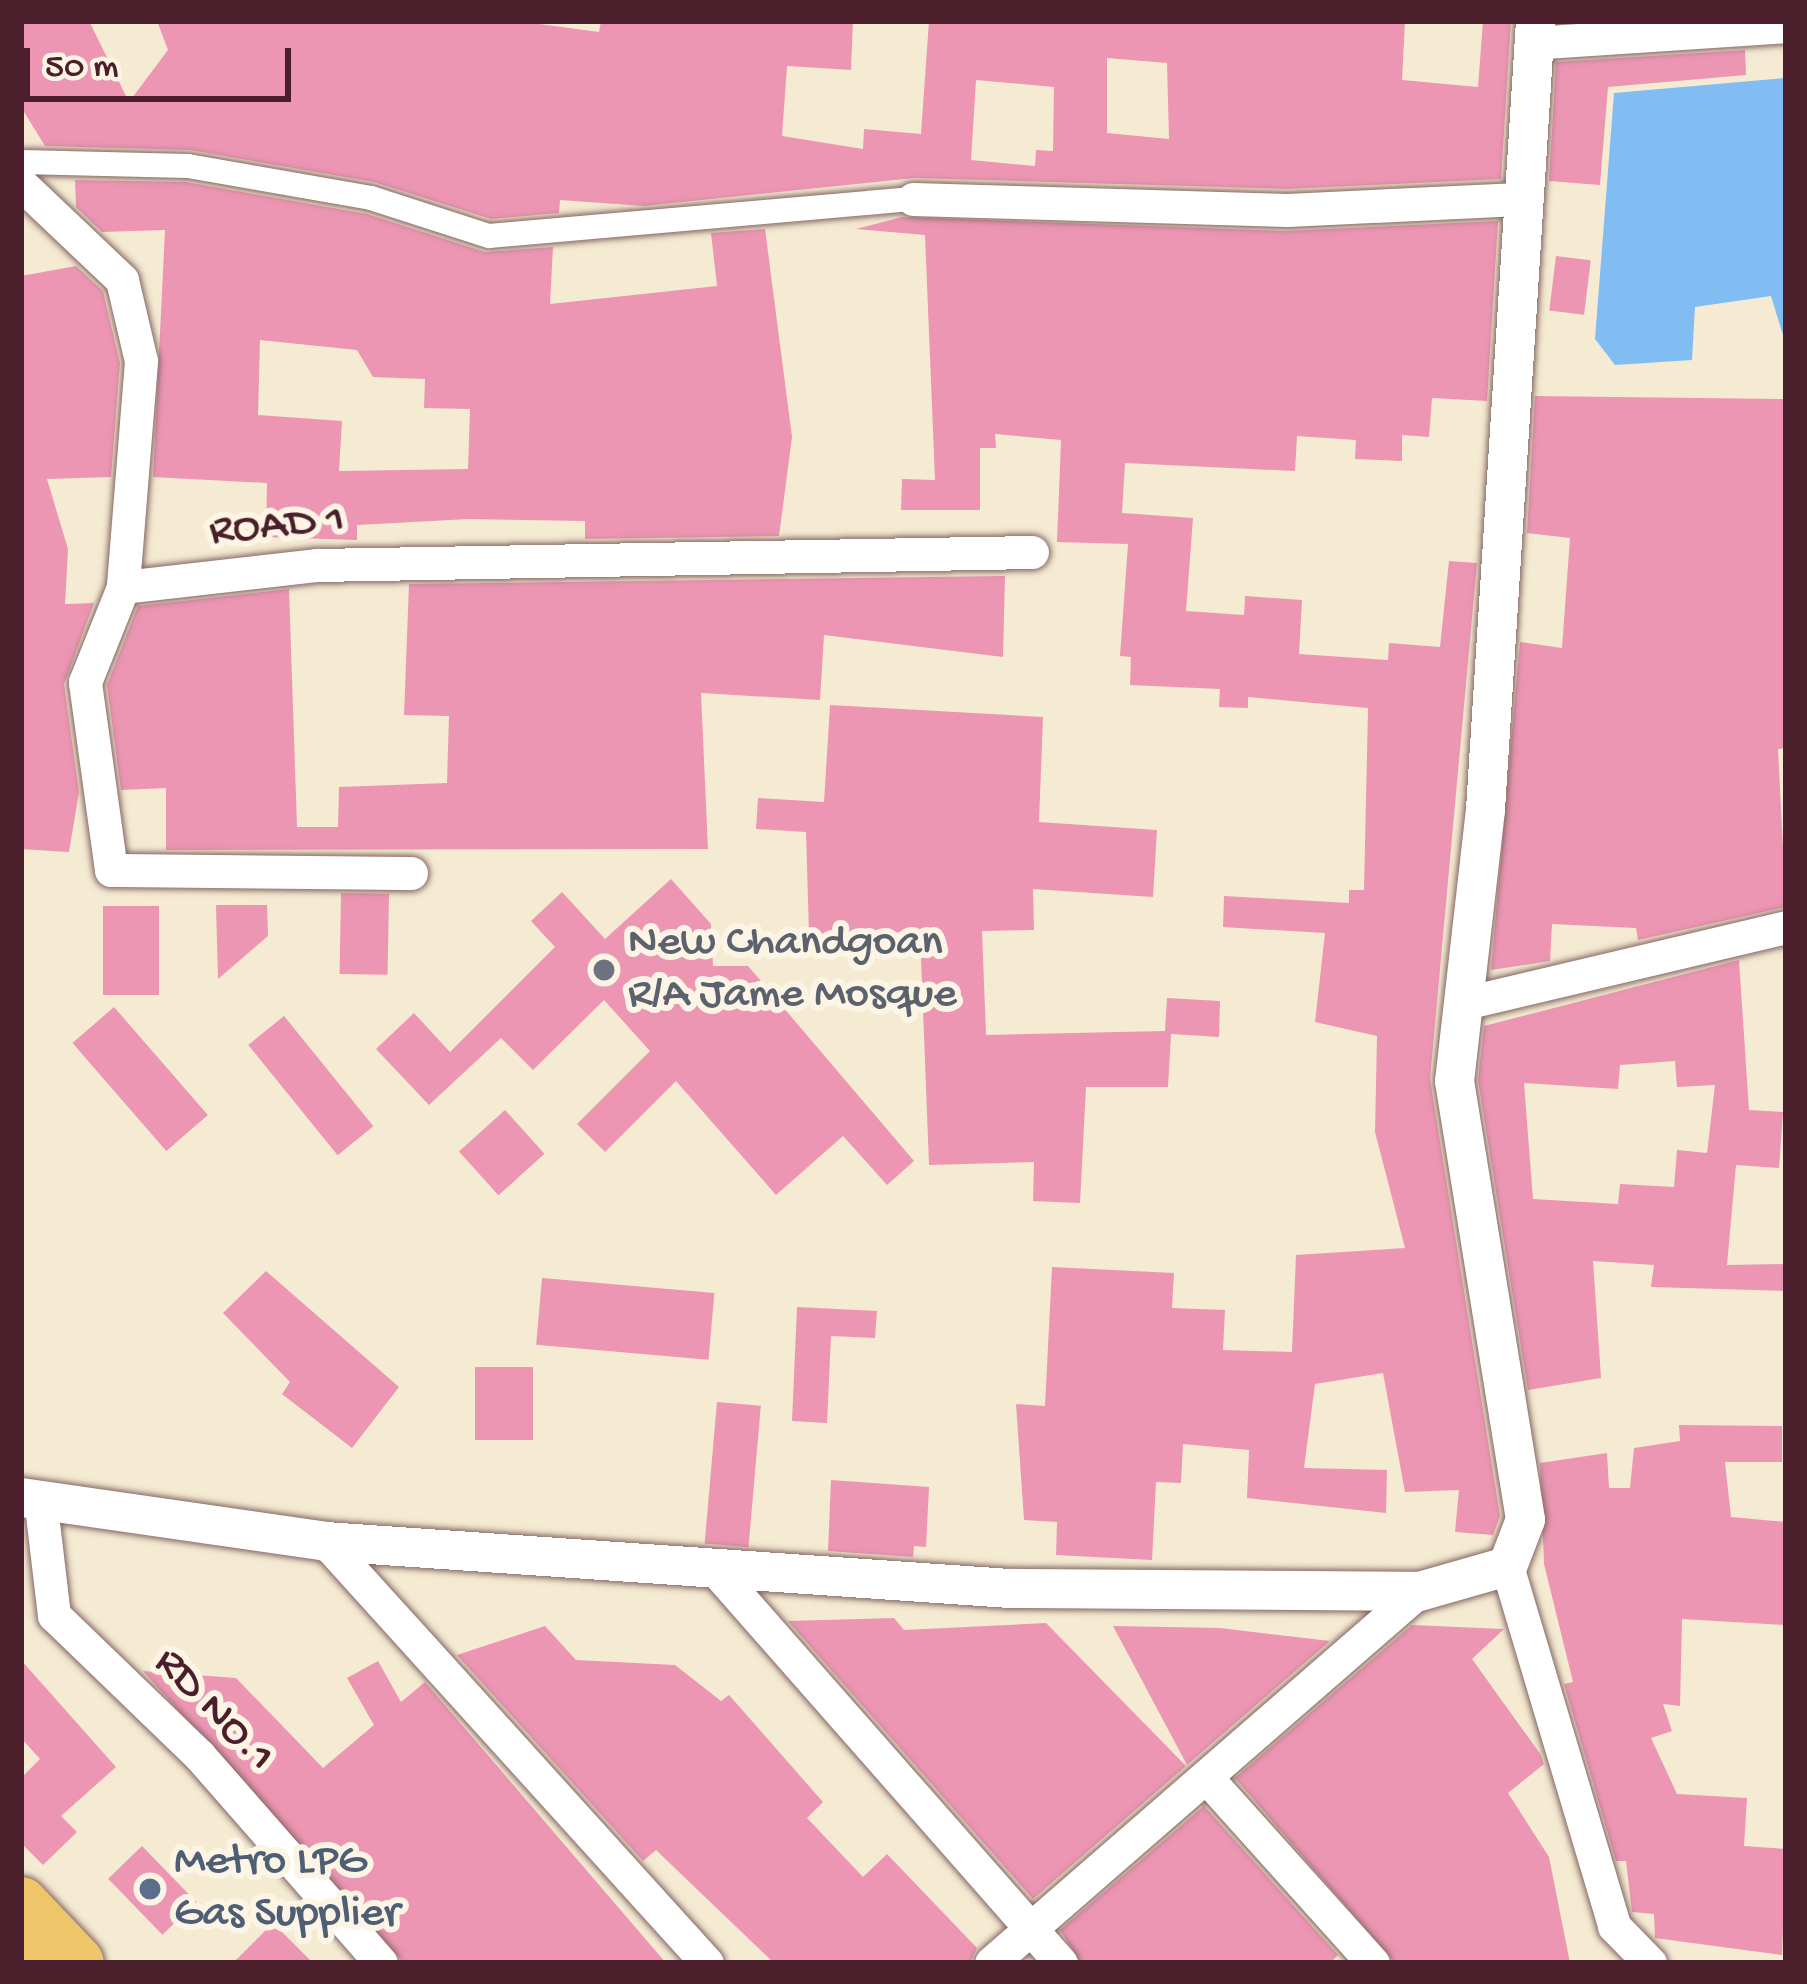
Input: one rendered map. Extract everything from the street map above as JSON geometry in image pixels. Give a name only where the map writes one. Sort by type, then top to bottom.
[{"type":"highway","points":[[21,1904],[77,1963]]},
{"type":"main road","points":[[21,1946],[37,1963]]},
{"type":"street","points":[[1650,1963],[1614,1926],[1507,1566],[1526,1519],[1454,1081],[1465,1003],[1533,32],[1786,26]]},
{"type":"street","points":[[21,162],[188,166],[371,198],[489,236],[913,199],[1287,210],[1524,199]]},
{"type":"street","points":[[21,184],[122,280],[141,361],[124,587],[86,682],[111,870],[411,873]]},
{"type":"street","name":"ROAD 1","points":[[124,587],[317,565],[1032,552]]},
{"type":"street","points":[[1465,1003],[1786,928]]},
{"type":"street","points":[[30,1498],[325,1540],[719,1574],[1419,1592],[1507,1566]]},
{"type":"street","name":"RD NO.1","points":[[30,1498],[54,1616],[199,1755],[381,1963]]},
{"type":"street","points":[[325,1540],[707,1963]]},
{"type":"street","points":[[719,1574],[1061,1963]]},
{"type":"street","points":[[992,1963],[1419,1592]]},
{"type":"street","points":[[1206,1777],[1372,1963]]},
{"type":"water","points":[[1786,78],[1786,345],[1771,296],[1695,307],[1692,360],[1615,365],[1595,339],[1614,93]]},
{"type":"building","points":[[21,21],[89,21],[129,102],[168,50],[157,21],[517,21],[599,32],[601,21],[853,21],[851,70],[787,66],[782,136],[863,149],[864,129],[921,134],[929,21],[1405,21],[1402,80],[1478,87],[1483,21],[1511,21],[1501,179],[1287,189],[914,178],[644,206],[560,200],[559,213],[491,219],[374,182],[190,150],[45,146],[21,107]],"holes":[[[1107,58],[1167,63],[1169,139],[1107,133]],[[976,80],[1054,87],[1053,151],[1036,150],[1035,166],[971,160]]]},
{"type":"building","points":[[1745,50],[1746,75],[1608,87],[1600,185],[1549,181],[1556,62]]},
{"type":"building","points":[[75,180],[186,182],[367,214],[485,252],[553,247],[550,304],[717,286],[711,233],[765,229],[792,437],[779,536],[585,539],[585,521],[469,519],[357,525],[357,540],[266,537],[267,483],[153,477],[165,230],[102,232],[76,207]],"holes":[[[260,340],[357,350],[373,377],[425,379],[424,408],[470,409],[468,469],[339,471],[342,421],[258,415]]]},
{"type":"building","points":[[902,217],[1286,231],[1498,221],[1487,401],[1432,398],[1429,437],[1402,435],[1402,461],[1355,459],[1356,440],[1297,436],[1295,471],[1125,463],[1122,513],[1193,518],[1186,611],[1244,615],[1245,596],[1302,600],[1299,654],[1388,660],[1389,643],[1440,647],[1449,561],[1477,563],[1430,1079],[1500,1516],[1493,1535],[1455,1532],[1459,1490],[1405,1492],[1383,1373],[1315,1384],[1304,1468],[1387,1470],[1386,1513],[1247,1498],[1249,1450],[1183,1444],[1181,1483],[1156,1482],[1152,1560],[1056,1555],[1057,1522],[1024,1520],[1016,1404],[1045,1406],[1052,1267],[1174,1273],[1172,1308],[1225,1310],[1223,1350],[1292,1352],[1296,1255],[1405,1248],[1375,1132],[1377,1036],[1315,1022],[1325,933],[1223,927],[1224,896],[1349,903],[1349,890],[1364,890],[1368,708],[1248,697],[1248,708],[1219,707],[1220,689],[1130,685],[1131,657],[1120,656],[1128,544],[1057,542],[1061,440],[995,434],[996,448],[980,448],[980,510],[901,510],[902,479],[935,480],[925,235],[856,229]]},
{"type":"building","points":[[1556,256],[1591,260],[1584,315],[1549,311]]},
{"type":"building","points":[[76,266],[103,291],[120,363],[111,477],[47,479],[68,549],[65,604],[94,603],[64,684],[79,792],[69,852],[21,849],[21,276]]},
{"type":"building","points":[[1535,396],[1786,399],[1786,748],[1778,749],[1786,907],[1638,940],[1636,928],[1552,924],[1550,961],[1491,970],[1520,642],[1562,648],[1570,538],[1527,533]]},
{"type":"building","points":[[1005,576],[1003,657],[824,635],[820,700],[701,693],[708,849],[166,850],[166,788],[121,790],[107,685],[138,606],[289,589],[297,827],[338,827],[339,787],[447,783],[449,716],[404,715],[409,584]]},
{"type":"building","points":[[830,705],[1043,717],[1039,822],[1157,830],[1153,897],[1033,889],[1034,930],[982,931],[986,1035],[1165,1031],[1167,998],[1220,1001],[1219,1037],[1171,1034],[1168,1087],[1086,1087],[1080,1203],[1033,1201],[1034,1162],[929,1165],[920,932],[809,934],[806,832],[756,829],[758,798],[824,802]]},
{"type":"building","points":[[671,879],[711,924],[713,966],[748,966],[914,1161],[887,1185],[843,1136],[776,1195],[676,1081],[605,1152],[577,1124],[650,1051],[604,1000],[533,1070],[501,1038],[429,1105],[376,1049],[414,1013],[450,1052],[555,947],[531,921],[562,892],[605,939]]},
{"type":"building","points":[[341,893],[389,894],[388,975],[340,974]]},
{"type":"building","points":[[216,905],[267,905],[268,936],[218,979]]},
{"type":"building","points":[[103,906],[159,906],[159,995],[103,995]]},
{"type":"building","points":[[1739,960],[1749,1110],[1783,1112],[1779,1168],[1736,1165],[1727,1265],[1786,1264],[1786,1291],[1651,1287],[1654,1265],[1593,1261],[1601,1378],[1528,1390],[1478,1080],[1484,1026]],"holes":[[[1675,1061],[1677,1087],[1715,1085],[1707,1153],[1677,1150],[1674,1187],[1620,1184],[1618,1204],[1533,1199],[1524,1083],[1618,1089],[1620,1065]]]},
{"type":"building","points":[[114,1007],[208,1115],[166,1151],[72,1043]]},
{"type":"building","points":[[284,1016],[373,1126],[338,1155],[248,1045]]},
{"type":"building","points":[[505,1110],[544,1154],[498,1195],[459,1151]]},
{"type":"building","points":[[266,1271],[399,1387],[352,1448],[282,1394],[290,1382],[223,1313]]},
{"type":"building","points":[[542,1278],[714,1293],[709,1360],[536,1345]]},
{"type":"building","points":[[797,1307],[877,1311],[875,1338],[831,1336],[827,1423],[792,1421]]},
{"type":"building","points":[[475,1367],[533,1367],[533,1440],[475,1440]]},
{"type":"building","points":[[717,1402],[761,1406],[748,1547],[705,1543]]},
{"type":"building","points":[[1679,1425],[1782,1426],[1782,1462],[1725,1462],[1731,1517],[1786,1522],[1786,1625],[1682,1619],[1680,1706],[1663,1704],[1672,1731],[1651,1738],[1677,1794],[1747,1798],[1744,1846],[1786,1849],[1782,1955],[1655,1938],[1654,1914],[1632,1912],[1626,1861],[1616,1861],[1564,1684],[1573,1682],[1544,1564],[1540,1463],[1607,1453],[1609,1488],[1630,1488],[1634,1448],[1680,1441]]},
{"type":"building","points":[[831,1480],[929,1487],[926,1547],[914,1546],[913,1557],[828,1551]]},
{"type":"building","points":[[894,1618],[904,1630],[1046,1623],[1186,1766],[1033,1899],[788,1621]]},
{"type":"building","points":[[1412,1625],[1504,1629],[1472,1659],[1544,1764],[1508,1793],[1549,1857],[1570,1963],[1395,1963],[1235,1778]]},
{"type":"building","points":[[545,1626],[576,1660],[675,1665],[721,1701],[729,1695],[823,1802],[807,1818],[863,1877],[887,1854],[977,1948],[970,1963],[774,1963],[656,1850],[643,1861],[457,1655]]},
{"type":"building","points":[[1113,1626],[1220,1628],[1330,1641],[1187,1765]]},
{"type":"building","points":[[21,1660],[116,1767],[61,1816],[77,1832],[43,1865],[21,1843],[21,1778],[40,1759],[21,1738]]},
{"type":"building","points":[[378,1661],[401,1702],[425,1682],[666,1963],[404,1963],[143,1671],[236,1678],[323,1768],[374,1725],[347,1678]]},
{"type":"building","points":[[1204,1806],[1338,1955],[1330,1963],[1081,1963],[1060,1930]]},
{"type":"building","points":[[142,1846],[196,1902],[162,1935],[108,1879]]},
{"type":"building","points":[[273,1923],[313,1963],[233,1963]]},
{"type":"place","name":"New Chandgoan R/A Jame Mosque","points":[[604,970]]},
{"type":"place","name":"Metro LPG Gas Supplier","points":[[150,1889]]}]
